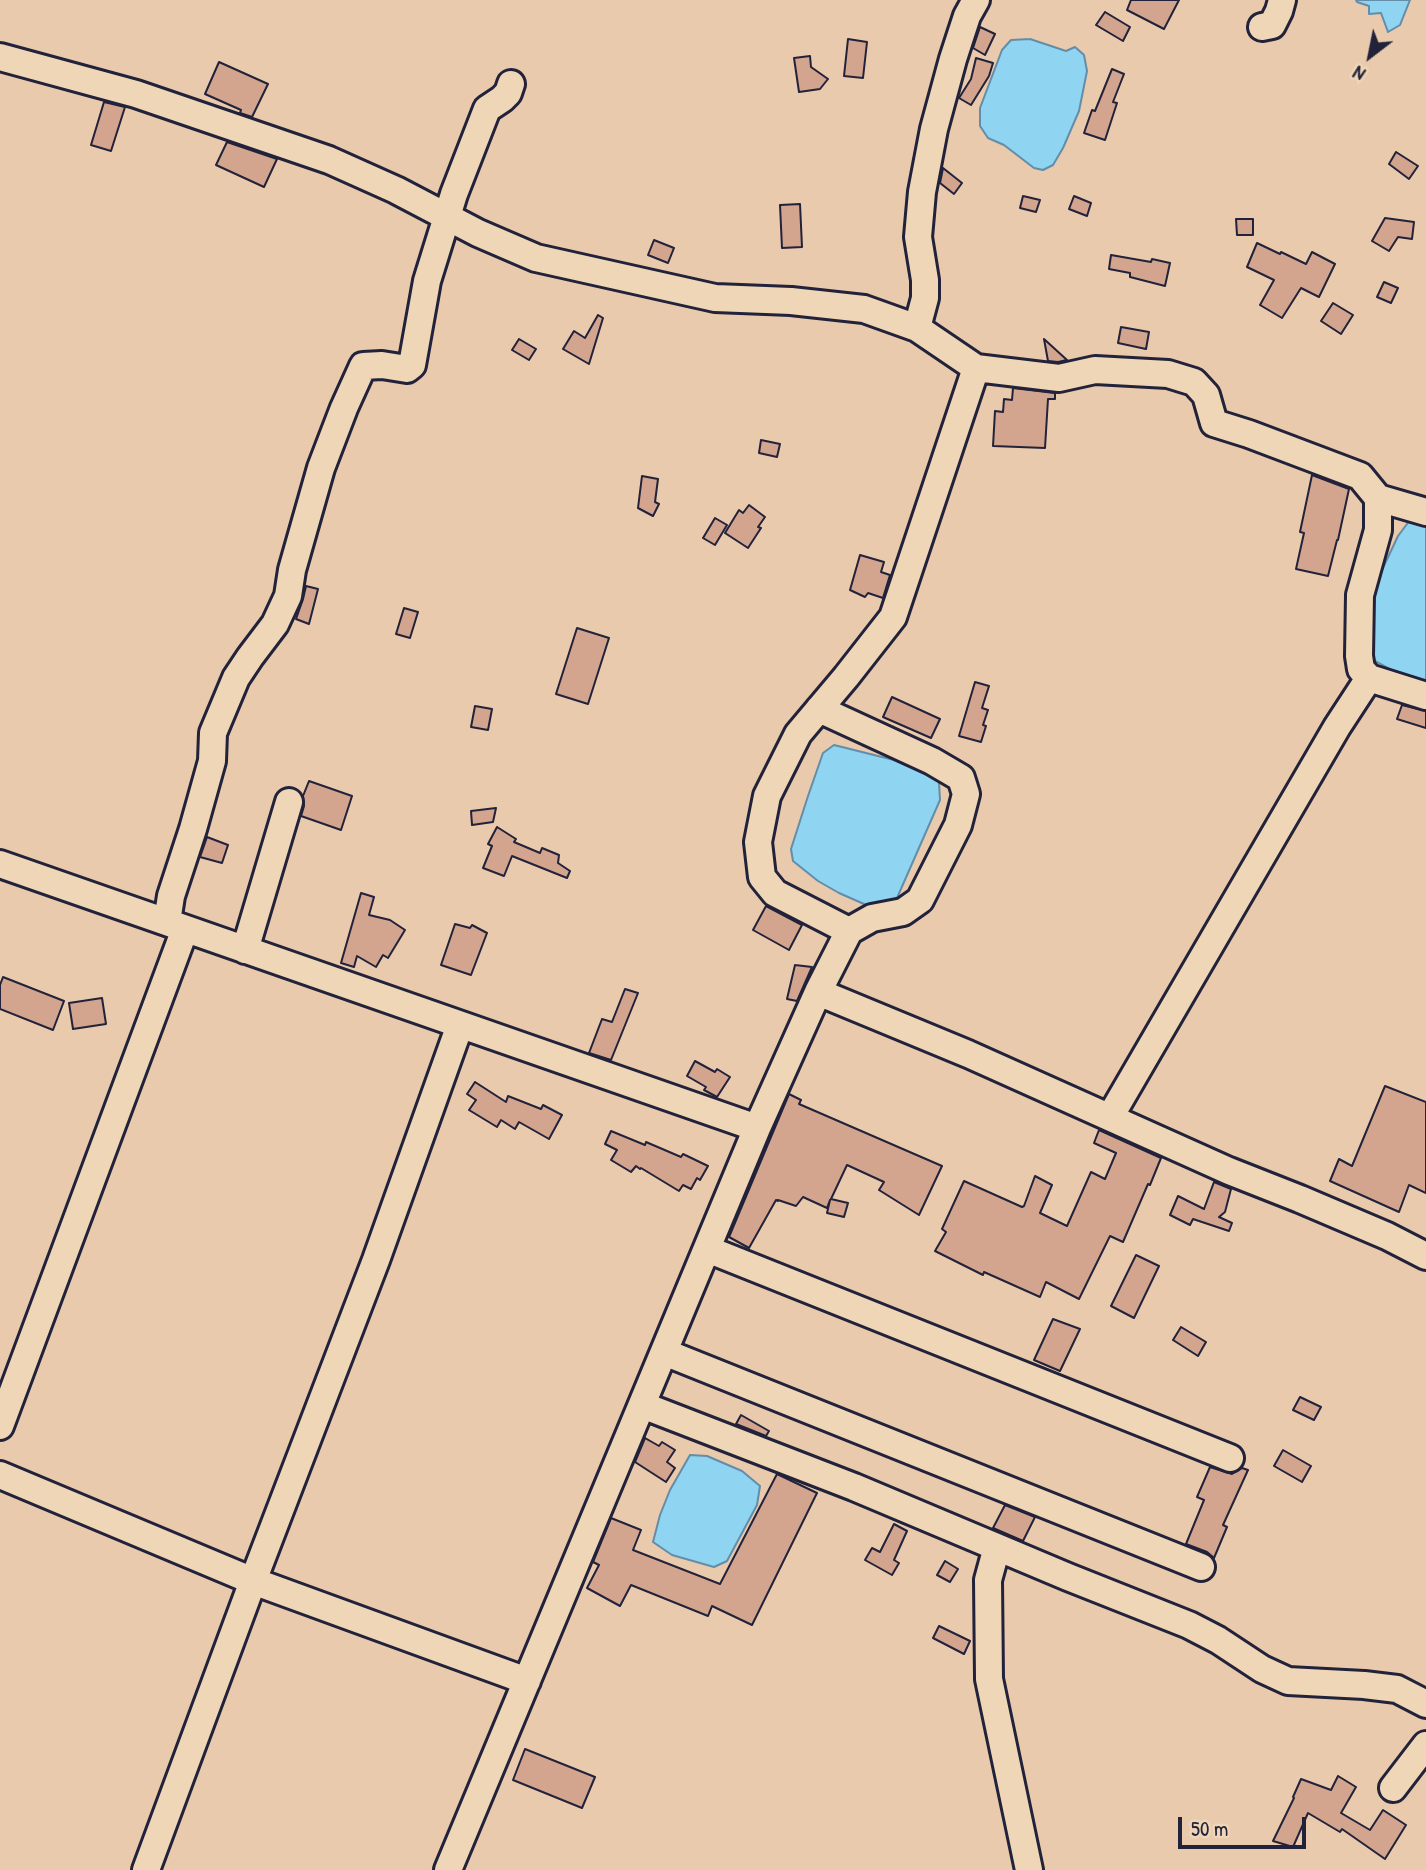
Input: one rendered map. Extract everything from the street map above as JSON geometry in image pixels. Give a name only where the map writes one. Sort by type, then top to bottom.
[{"type":"street","points":[[917,328],[925,298],[918,237],[922,192],[934,130],[953,59],[967,16],[976,0]]},
{"type":"street","points":[[1262,27],[1272,25],[1282,0]]},
{"type":"street","points":[[0,57],[136,94],[329,160],[396,190],[478,233],[536,258],[715,298],[792,301],[863,309],[917,328],[976,368],[1059,379],[1094,370],[1168,373],[1194,382],[1206,394],[1214,423],[1360,476],[1378,498],[1426,512]]},
{"type":"street","points":[[0,1426],[176,925],[171,896],[212,761],[213,733],[236,678],[275,624],[288,596],[292,570],[321,468],[363,366],[382,365],[407,369],[412,365],[427,281],[454,194],[487,109],[508,93],[511,84]]},
{"type":"street","points":[[849,930],[775,893],[762,877],[758,842],[766,796],[798,734],[892,617],[976,368]]},
{"type":"street","points":[[1378,498],[1378,530],[1360,595],[1359,656],[1362,669],[1369,678],[1426,696]]},
{"type":"street","points":[[1110,1118],[1337,727],[1369,678]]},
{"type":"street","points":[[448,1870],[757,1128],[818,992],[849,930],[872,918],[903,912],[920,900],[958,825],[966,794],[961,778],[932,761],[819,709]]},
{"type":"street","points":[[245,950],[289,802]]},
{"type":"street","points":[[0,864],[757,1128]]},
{"type":"street","points":[[818,992],[968,1054],[1229,1171],[1387,1236],[1426,1256]]},
{"type":"street","points":[[146,1870],[376,1260],[460,1025]]},
{"type":"street","points":[[707,1249],[1230,1458]]},
{"type":"street","points":[[664,1352],[1201,1567]]},
{"type":"street","points":[[642,1405],[854,1487],[1189,1625],[1218,1640],[1262,1669],[1288,1681],[1397,1689],[1426,1704]]},
{"type":"street","points":[[0,1475],[253,1581],[527,1681]]},
{"type":"street","points":[[997,1548],[988,1580],[989,1679],[1029,1870]]},
{"type":"street","points":[[1393,1788],[1426,1745]]},
{"type":"water","points":[[1356,0],[1410,0],[1400,25],[1388,32],[1381,13],[1369,14],[1369,6]]},
{"type":"water","points":[[1030,39],[1066,51],[1075,47],[1084,55],[1087,71],[1079,111],[1063,148],[1053,165],[1043,170],[1034,168],[1004,145],[988,138],[980,126],[980,108],[1002,50],[1011,40]]},
{"type":"water","points":[[1410,520],[1426,523],[1426,685],[1404,677],[1372,659],[1365,611],[1398,536]]},
{"type":"water","points":[[834,745],[894,760],[939,782],[940,800],[897,898],[880,907],[864,904],[839,893],[818,881],[793,861],[791,849],[823,753]]},
{"type":"water","points":[[690,1455],[707,1456],[742,1471],[760,1486],[757,1505],[727,1561],[714,1567],[672,1555],[653,1542],[670,1490]]},
{"type":"building","points":[[1131,0],[1179,0],[1164,29],[1127,10]]},
{"type":"building","points":[[1105,12],[1130,27],[1123,41],[1096,25]]},
{"type":"building","points":[[980,27],[995,34],[985,55],[973,48]]},
{"type":"building","points":[[848,39],[867,42],[863,78],[844,76]]},
{"type":"building","points":[[810,56],[811,67],[828,79],[820,89],[799,92],[794,58]]},
{"type":"building","points":[[976,58],[993,63],[989,76],[971,105],[959,98],[971,79]]},
{"type":"building","points":[[219,62],[268,84],[252,117],[205,94]]},
{"type":"building","points":[[1112,69],[1124,74],[1113,102],[1117,103],[1105,140],[1084,133]]},
{"type":"building","points":[[104,102],[125,107],[111,151],[91,145]]},
{"type":"building","points":[[227,142],[277,159],[264,187],[216,165]]},
{"type":"building","points":[[1396,152],[1418,166],[1409,179],[1389,164]]},
{"type":"building","points":[[943,168],[962,183],[954,194],[940,183]]},
{"type":"building","points":[[1023,196],[1040,200],[1036,212],[1020,208]]},
{"type":"building","points":[[1074,196],[1091,203],[1087,216],[1069,209]]},
{"type":"building","points":[[800,204],[802,247],[782,248],[780,205]]},
{"type":"building","points":[[1385,218],[1414,222],[1412,239],[1398,237],[1389,251],[1372,241]]},
{"type":"building","points":[[1236,219],[1253,219],[1253,235],[1237,235]]},
{"type":"building","points":[[654,240],[674,248],[668,263],[648,255]]},
{"type":"building","points":[[1257,243],[1306,264],[1312,252],[1335,264],[1319,297],[1301,288],[1282,318],[1260,305],[1274,280],[1247,267]]},
{"type":"building","points":[[1111,255],[1170,263],[1165,286],[1130,277],[1130,273],[1109,269]]},
{"type":"building","points":[[1384,282],[1398,288],[1391,303],[1377,297]]},
{"type":"building","points":[[1333,303],[1353,315],[1341,334],[1321,321]]},
{"type":"building","points":[[598,315],[603,318],[589,364],[563,349],[574,331],[585,338]]},
{"type":"building","points":[[1121,327],[1149,332],[1146,349],[1118,343]]},
{"type":"building","points":[[519,339],[536,349],[529,360],[512,350]]},
{"type":"building","points":[[1044,339],[1067,360],[1048,361]]},
{"type":"building","points":[[1013,388],[1055,393],[1055,399],[1048,399],[1045,448],[993,446],[995,411],[1003,412],[1004,399],[1012,400]]},
{"type":"building","points":[[761,440],[780,444],[777,457],[759,453]]},
{"type":"building","points":[[1312,475],[1349,489],[1328,576],[1296,569],[1304,533],[1300,532]]},
{"type":"building","points":[[642,476],[658,479],[655,502],[659,504],[653,516],[638,508]]},
{"type":"building","points":[[749,505],[765,517],[748,548],[725,533],[739,510],[743,513]]},
{"type":"building","points":[[715,518],[727,525],[715,545],[703,538]]},
{"type":"building","points":[[860,555],[884,562],[881,572],[890,575],[883,598],[868,593],[865,597],[850,590]]},
{"type":"building","points":[[306,586],[318,589],[309,624],[296,619]]},
{"type":"building","points":[[404,608],[418,612],[410,638],[396,634]]},
{"type":"building","points":[[577,628],[609,638],[588,704],[556,694]]},
{"type":"building","points":[[975,682],[989,686],[982,708],[988,710],[981,742],[959,736]]},
{"type":"building","points":[[892,697],[940,719],[931,738],[883,717]]},
{"type":"building","points":[[1402,705],[1426,711],[1426,728],[1397,719]]},
{"type":"building","points":[[475,706],[492,709],[488,730],[471,727]]},
{"type":"building","points":[[309,781],[352,796],[341,830],[301,816],[303,796]]},
{"type":"building","points":[[496,808],[493,822],[472,825],[471,811]]},
{"type":"building","points":[[497,827],[516,839],[514,842],[540,853],[542,848],[559,855],[558,863],[570,871],[567,878],[512,856],[504,876],[483,868],[492,846],[488,844]]},
{"type":"building","points":[[207,837],[228,845],[222,863],[200,857]]},
{"type":"building","points":[[361,893],[374,897],[369,915],[390,920],[405,930],[388,958],[383,955],[376,967],[357,956],[354,967],[341,963]]},
{"type":"building","points":[[766,906],[802,925],[789,950],[753,930]]},
{"type":"building","points":[[455,924],[470,928],[472,925],[487,933],[471,975],[441,965]]},
{"type":"building","points":[[795,965],[812,967],[797,1001],[787,999]]},
{"type":"building","points":[[3,977],[64,1001],[53,1030],[0,1009],[0,985]]},
{"type":"building","points":[[625,989],[638,993],[611,1060],[589,1053],[602,1019],[612,1022]]},
{"type":"building","points":[[102,998],[106,1024],[73,1029],[69,1003]]},
{"type":"building","points":[[695,1061],[730,1077],[717,1097],[687,1076]]},
{"type":"building","points":[[475,1082],[506,1102],[508,1096],[541,1109],[543,1105],[562,1115],[549,1139],[519,1122],[515,1129],[501,1120],[497,1127],[469,1110],[476,1100],[467,1094]]},
{"type":"building","points":[[1385,1086],[1426,1102],[1426,1193],[1409,1185],[1399,1212],[1330,1181],[1339,1159],[1352,1166]]},
{"type":"building","points":[[789,1094],[801,1100],[799,1104],[942,1166],[919,1215],[879,1190],[884,1182],[847,1165],[831,1199],[848,1203],[844,1217],[827,1213],[830,1200],[827,1208],[803,1197],[796,1206],[776,1200],[749,1248],[729,1237]]},
{"type":"building","points":[[1099,1130],[1161,1158],[1123,1242],[1110,1236],[1079,1299],[1046,1282],[1040,1297],[984,1272],[983,1275],[935,1251],[946,1232],[942,1229],[964,1181],[1022,1207],[1035,1176],[1052,1185],[1040,1213],[1067,1226],[1091,1172],[1105,1179],[1116,1153],[1094,1143]]},
{"type":"building","points":[[611,1131],[681,1157],[683,1154],[708,1166],[691,1189],[683,1185],[679,1191],[641,1168],[636,1166],[631,1172],[611,1160],[617,1150],[605,1144]]},
{"type":"building","points":[[1214,1182],[1231,1189],[1225,1212],[1219,1217],[1232,1223],[1229,1231],[1193,1219],[1190,1225],[1170,1215],[1178,1196],[1204,1209]]},
{"type":"building","points":[[1136,1255],[1159,1266],[1134,1318],[1111,1306]]},
{"type":"building","points":[[1053,1319],[1080,1329],[1060,1371],[1034,1360]]},
{"type":"building","points":[[1181,1327],[1206,1342],[1198,1356],[1173,1340]]},
{"type":"building","points":[[1300,1397],[1321,1407],[1314,1420],[1293,1410]]},
{"type":"building","points":[[741,1415],[769,1431],[766,1436],[736,1424]]},
{"type":"building","points":[[645,1438],[659,1446],[662,1442],[675,1450],[667,1462],[675,1468],[666,1482],[635,1462]]},
{"type":"building","points":[[1283,1450],[1311,1466],[1302,1482],[1274,1466]]},
{"type":"building","points":[[1210,1467],[1232,1474],[1242,1468],[1248,1470],[1223,1525],[1227,1527],[1214,1558],[1207,1552],[1186,1544],[1204,1500],[1197,1497]]},
{"type":"building","points":[[777,1474],[817,1493],[752,1625],[712,1606],[708,1616],[631,1585],[620,1606],[587,1588],[599,1565],[593,1562],[611,1518],[641,1530],[633,1550],[720,1584]]},
{"type":"building","points":[[1005,1505],[1035,1517],[1023,1541],[993,1528]]},
{"type":"building","points":[[894,1524],[907,1531],[894,1560],[899,1563],[892,1575],[865,1560],[872,1548],[880,1552]]},
{"type":"building","points":[[945,1561],[958,1569],[950,1582],[937,1575]]},
{"type":"building","points":[[939,1626],[970,1641],[964,1654],[933,1638]]},
{"type":"building","points":[[525,1749],[595,1777],[582,1808],[513,1780]]},
{"type":"building","points":[[1338,1776],[1356,1787],[1341,1813],[1370,1830],[1383,1810],[1406,1825],[1385,1859],[1342,1829],[1340,1832],[1308,1813],[1293,1847],[1273,1841],[1301,1779],[1331,1790]]}]
